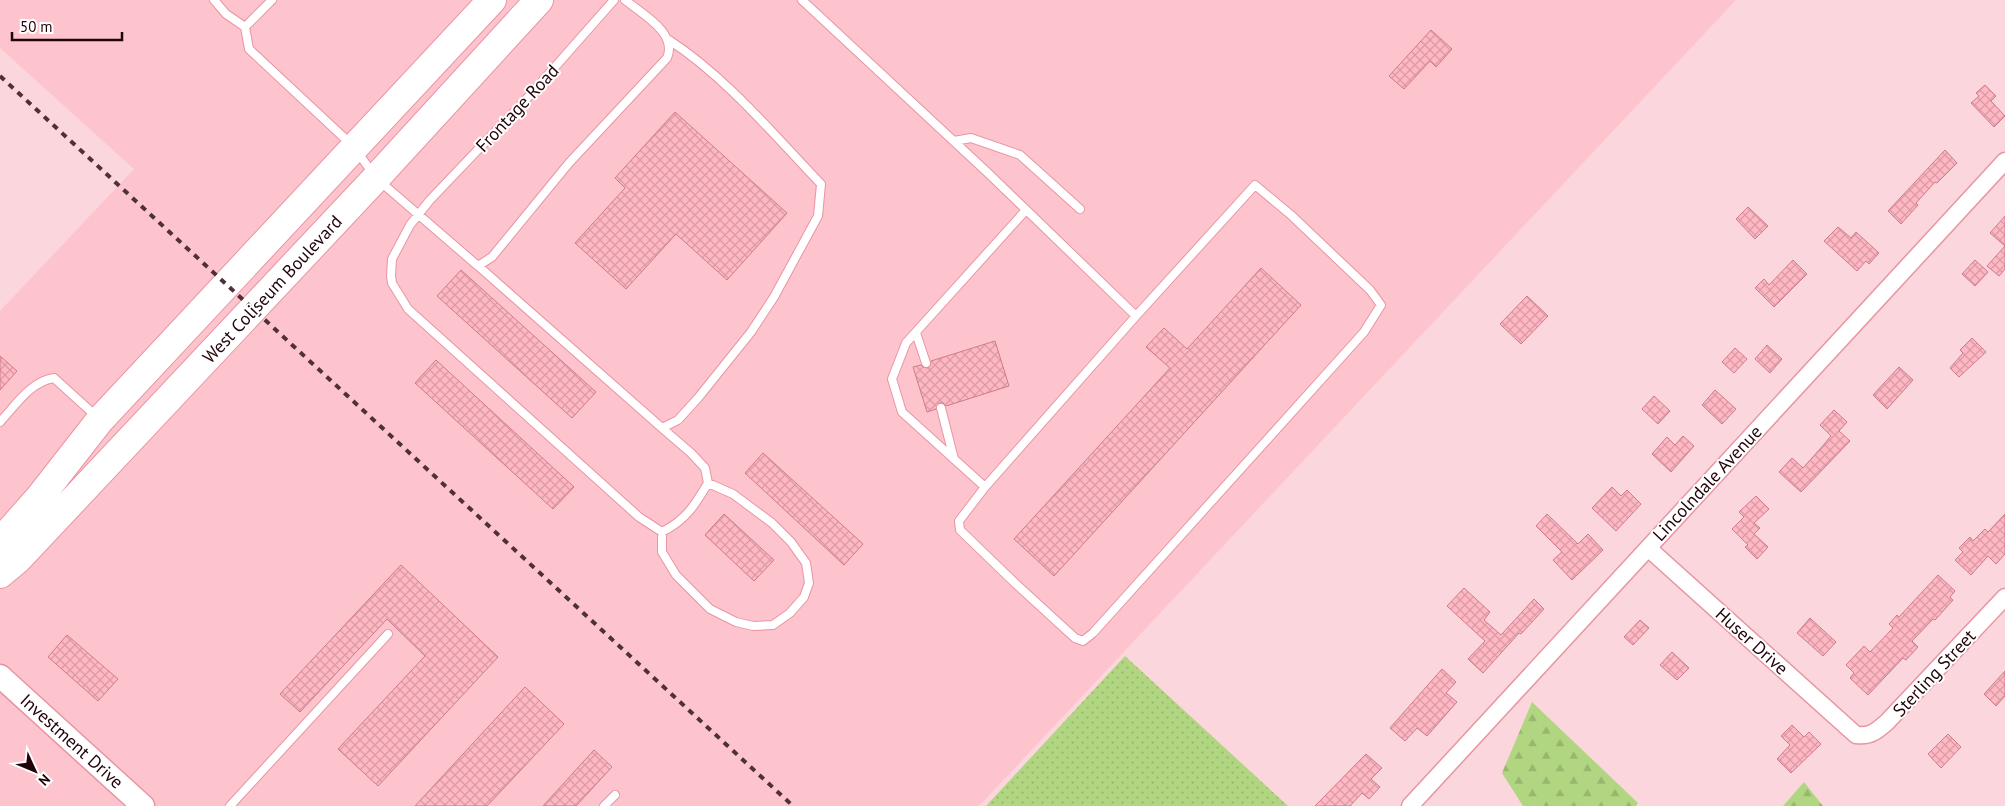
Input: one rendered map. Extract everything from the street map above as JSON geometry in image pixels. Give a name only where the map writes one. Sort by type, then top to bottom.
[{"type":"highway","name":"West Coliseum Boulevard","points":[[0,542],[39,498],[100,420],[492,0]]},
{"type":"highway","name":"West Coliseum Boulevard","points":[[0,574],[18,559],[376,178],[540,0]]},
{"type":"street","name":"Lincolndale Avenue","points":[[1410,806],[2005,161]]},
{"type":"street","name":"Huser Drive","points":[[1648,548],[1856,735]]},
{"type":"street","name":"Sterling Street","points":[[1856,735],[1867,737],[1887,722],[2005,597]]},
{"type":"street","name":"Investment Drive","points":[[0,676],[143,806]]},
{"type":"lane","points":[[214,0],[226,14],[245,26],[249,49],[354,147],[376,178],[691,453],[705,468],[708,483],[689,513],[674,526],[662,532],[662,552],[676,575],[710,609],[736,622],[753,626],[772,625],[790,613],[804,597],[809,583],[806,562],[791,542],[772,523],[733,494],[708,483]]},
{"type":"lane","points":[[245,26],[272,0]]},
{"type":"lane","name":"Frontage Road","points":[[614,0],[532,93],[418,214],[392,259],[392,283],[408,309],[639,517],[662,532]]},
{"type":"lane","points":[[625,0],[662,30],[669,40],[695,57],[726,84],[822,184],[818,216],[751,332],[678,420],[662,428]]},
{"type":"lane","points":[[802,0],[954,141],[1136,316]]},
{"type":"lane","points":[[476,264],[478,266],[492,257],[569,163],[667,58],[671,49],[669,40]]},
{"type":"lane","points":[[954,141],[971,138],[1020,154],[1080,209]]},
{"type":"lane","points":[[1255,185],[1271,197],[1370,290],[1381,305],[1364,332],[1093,633],[1083,641],[1075,638],[960,530],[959,521],[985,487],[1136,316],[1255,185]]},
{"type":"lane","points":[[985,487],[902,412],[892,379],[906,343],[1026,210]]},
{"type":"lane","points":[[916,333],[926,363]]},
{"type":"lane","points":[[0,422],[31,389],[44,380],[54,378],[100,420]]},
{"type":"lane","points":[[941,408],[954,459]]},
{"type":"lane","points":[[230,806],[388,634]]},
{"type":"lane","points":[[604,806],[615,794]]},
{"type":"shaded area","points":[[0,0],[1736,0],[979,806],[0,806],[0,311],[134,169],[0,48]]},
{"type":"green space","points":[[1125,656],[1288,806],[986,806]]},
{"type":"green space","points":[[1532,702],[1638,803],[1636,806],[1523,806],[1502,773]]},
{"type":"green space","points":[[1804,782],[1823,806],[1783,806]]},
{"type":"building","points":[[1431,30],[1452,49],[1436,67],[1430,61],[1404,89],[1389,76]]},
{"type":"building","points":[[1985,85],[1996,96],[1991,101],[2005,116],[1994,127],[1971,103],[1979,96],[1976,93]]},
{"type":"building","points":[[675,112],[787,213],[727,280],[676,234],[626,289],[575,243],[625,188],[615,178]]},
{"type":"building","points":[[1945,150],[1957,163],[1937,183],[1935,182],[1916,203],[1918,205],[1901,224],[1888,211]]},
{"type":"building","points":[[1748,207],[1768,226],[1755,239],[1736,219]]},
{"type":"building","points":[[2005,216],[2005,246],[1990,233]]},
{"type":"building","points":[[1838,227],[1851,238],[1856,232],[1879,253],[1869,264],[1866,261],[1857,271],[1824,241]]},
{"type":"building","points":[[2005,246],[2005,269],[1999,276],[1987,266]]},
{"type":"building","points":[[1793,260],[1807,274],[1774,307],[1755,288],[1764,279],[1769,285]]},
{"type":"building","points":[[1975,260],[1988,272],[1975,286],[1962,274]]},
{"type":"building","points":[[1261,268],[1301,305],[1054,576],[1014,539],[1170,368],[1146,347],[1164,328],[1187,349]]},
{"type":"building","points":[[461,270],[596,392],[572,418],[437,296]]},
{"type":"building","points":[[1527,296],[1548,316],[1521,344],[1500,324]]},
{"type":"building","points":[[1972,338],[1986,352],[1959,377],[1950,368],[1963,353],[1960,350]]},
{"type":"building","points":[[995,341],[1009,386],[946,406],[943,403],[939,403],[936,409],[927,412],[913,367],[921,365],[927,368],[930,366],[931,361]]},
{"type":"building","points":[[1767,345],[1782,359],[1770,373],[1755,359]]},
{"type":"building","points":[[1735,348],[1747,359],[1734,373],[1722,362]]},
{"type":"building","points":[[0,356],[17,371],[0,390]]},
{"type":"building","points":[[436,360],[574,487],[553,509],[415,383]]},
{"type":"building","points":[[1899,367],[1913,380],[1887,409],[1873,395]]},
{"type":"building","points":[[1715,390],[1736,409],[1722,424],[1702,405]]},
{"type":"building","points":[[1654,396],[1670,411],[1658,424],[1642,409]]},
{"type":"building","points":[[1834,410],[1847,422],[1839,431],[1850,441],[1801,492],[1779,472],[1792,458],[1803,468],[1820,449],[1831,436],[1820,425]]},
{"type":"building","points":[[1683,436],[1694,446],[1671,472],[1652,454],[1667,437],[1675,445]]},
{"type":"building","points":[[763,453],[863,544],[844,565],[745,473]]},
{"type":"building","points":[[1612,487],[1621,496],[1627,490],[1641,504],[1616,531],[1592,508]]},
{"type":"building","points":[[1756,496],[1769,509],[1754,523],[1760,528],[1754,534],[1768,547],[1757,559],[1745,547],[1748,545],[1732,529],[1744,517],[1739,512]]},
{"type":"building","points":[[724,514],[774,560],[754,581],[705,535]]},
{"type":"building","points":[[1547,514],[1578,544],[1588,534],[1603,550],[1572,580],[1553,560],[1562,552],[1536,526]]},
{"type":"building","points":[[2005,514],[2005,554],[1996,564],[1988,556],[1971,575],[1955,560],[1963,552],[1959,548],[1970,537],[1973,541],[1985,529],[1988,532]]},
{"type":"building","points":[[401,565],[498,657],[378,786],[338,749],[425,656],[387,619],[300,712],[280,694]]},
{"type":"building","points":[[1938,575],[1955,591],[1950,597],[1953,600],[1912,641],[1918,647],[1906,660],[1903,658],[1868,695],[1850,678],[1854,673],[1846,665],[1864,646],[1870,652],[1893,628],[1889,624],[1897,615],[1899,617]]},
{"type":"building","points":[[1464,588],[1490,612],[1484,620],[1501,635],[1534,599],[1544,609],[1521,634],[1519,633],[1483,673],[1468,659],[1485,641],[1447,606]]},
{"type":"building","points":[[1810,618],[1836,642],[1823,656],[1797,633]]},
{"type":"building","points":[[1640,620],[1649,628],[1633,645],[1624,637]]},
{"type":"building","points":[[67,635],[118,679],[98,701],[48,657]]},
{"type":"building","points":[[1672,652],[1689,668],[1677,680],[1660,665]]},
{"type":"building","points":[[1442,669],[1456,682],[1446,693],[1457,702],[1427,736],[1417,728],[1405,741],[1390,728]]},
{"type":"building","points":[[2005,671],[2005,696],[1996,706],[1984,694]]},
{"type":"building","points":[[525,687],[564,724],[487,806],[415,806]]},
{"type":"building","points":[[1792,725],[1804,737],[1809,732],[1821,744],[1791,773],[1777,759],[1790,745],[1781,736]]},
{"type":"building","points":[[1948,734],[1961,747],[1941,768],[1928,754]]},
{"type":"building","points":[[594,750],[612,767],[576,806],[543,806]]},
{"type":"building","points":[[1366,754],[1382,768],[1371,779],[1380,787],[1369,799],[1362,793],[1350,806],[1315,806]]},
{"type":"railway","points":[[0,76],[793,806]]}]
